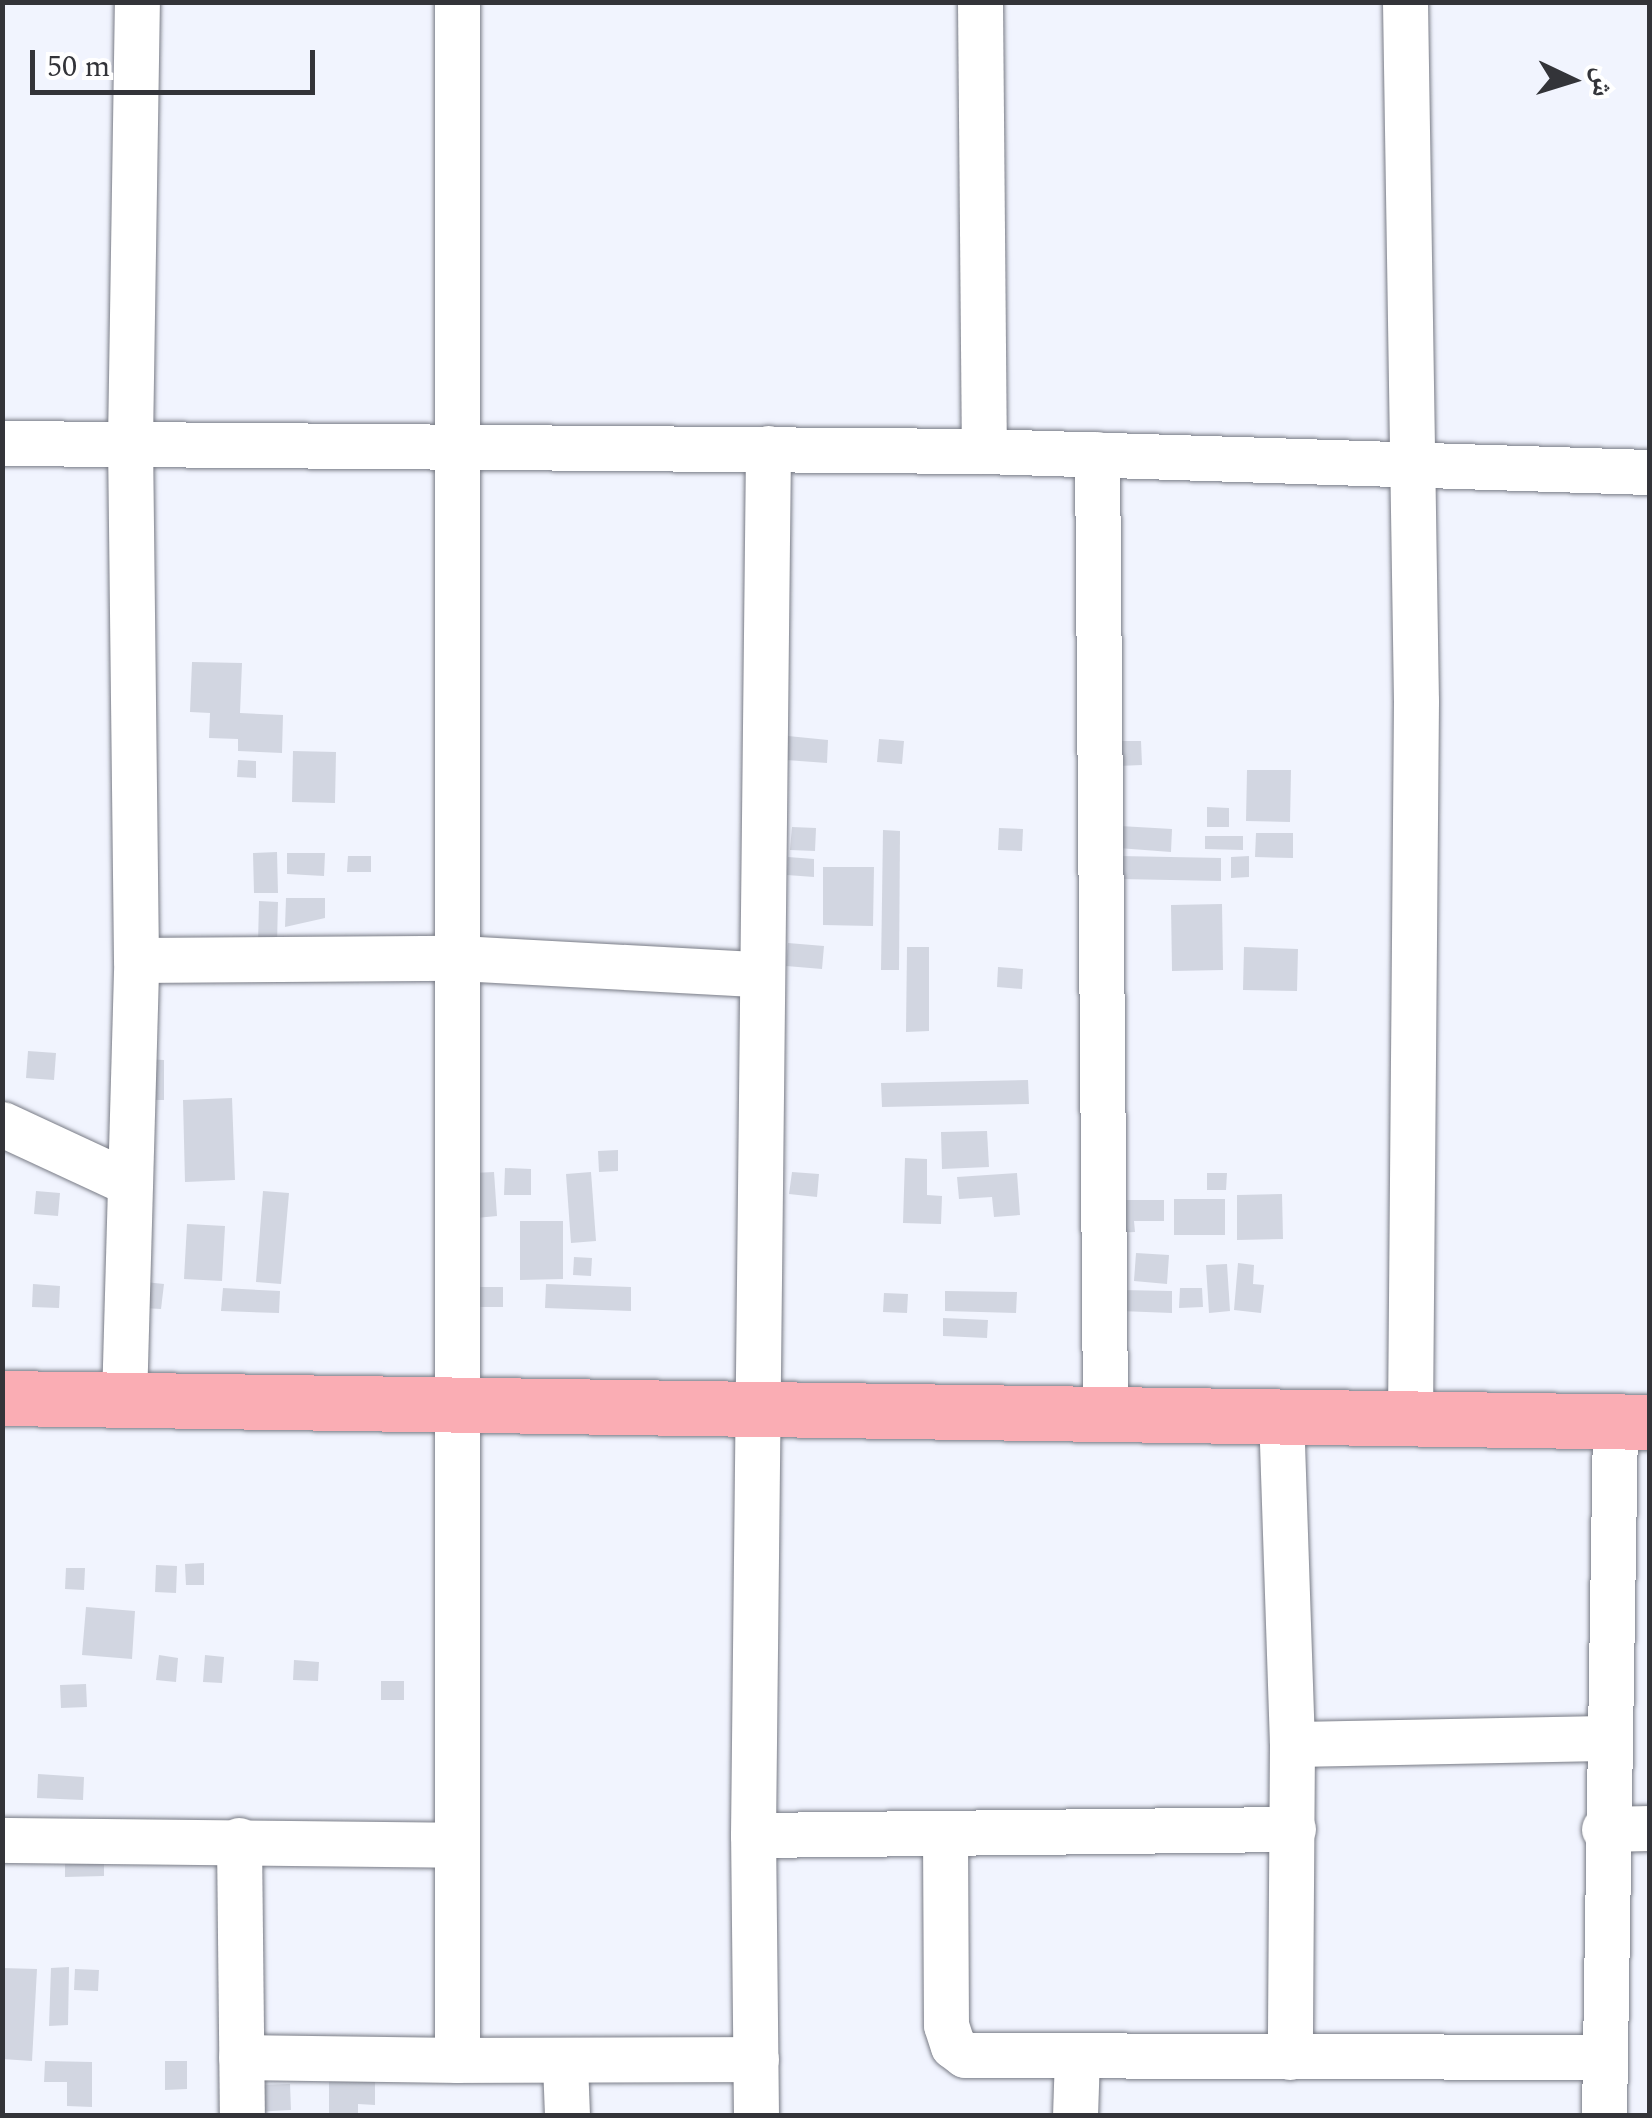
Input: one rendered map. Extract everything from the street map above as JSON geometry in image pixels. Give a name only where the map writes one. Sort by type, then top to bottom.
[{"type":"main road","points":[[2,1398],[460,1409],[1410,1414],[1632,1422]]},
{"type":"street","points":[[124,1401],[136,960],[130,442],[137,2]]},
{"type":"street","points":[[457,2],[458,2060]]},
{"type":"street","points":[[980,2],[984,452]]},
{"type":"street","points":[[1405,2],[1408,463],[1416,701],[1410,1414]]},
{"type":"street","points":[[2,443],[768,448],[1650,472]]},
{"type":"street","points":[[756,2116],[753,1836],[759,1412],[759,974],[768,448]]},
{"type":"street","points":[[1098,454],[1105,1412]]},
{"type":"street","points":[[136,960],[459,958],[759,974]]},
{"type":"street","points":[[2,1124],[129,1183]]},
{"type":"street","points":[[1281,1413],[1292,1744],[1290,2057]]},
{"type":"street","points":[[1604,2116],[1607,1738],[1632,1422]]},
{"type":"street","points":[[1292,1744],[1607,1738]]},
{"type":"street","points":[[1604,1830],[1650,1828]]},
{"type":"street","points":[[753,1836],[1293,1829]]},
{"type":"street","points":[[944,1835],[946,2025],[953,2046],[982,2057],[1604,2057]]},
{"type":"street","points":[[2,1840],[455,1845]]},
{"type":"street","points":[[238,1840],[242,2116]]},
{"type":"street","points":[[241,2057],[566,2063],[756,2059]]},
{"type":"street","points":[[1075,2116],[1076,2057]]},
{"type":"street","points":[[566,2063],[567,2116]]},
{"type":"building","points":[[192,662],[242,663],[240,713],[283,715],[282,753],[238,751],[238,739],[209,738],[210,713],[190,712]]},
{"type":"building","points":[[788,736],[828,740],[827,763],[786,760]]},
{"type":"building","points":[[879,739],[904,741],[902,764],[877,762]]},
{"type":"building","points":[[1118,741],[1141,741],[1142,765],[1118,766]]},
{"type":"building","points":[[293,751],[336,752],[335,803],[292,802]]},
{"type":"building","points":[[238,760],[256,761],[256,778],[237,777]]},
{"type":"building","points":[[1247,770],[1291,770],[1290,822],[1246,821]]},
{"type":"building","points":[[1207,807],[1229,808],[1229,827],[1207,827]]},
{"type":"building","points":[[1120,826],[1172,829],[1171,852],[1118,848]]},
{"type":"building","points":[[792,827],[816,828],[815,851],[790,850]]},
{"type":"building","points":[[999,828],[1023,829],[1022,851],[998,850]]},
{"type":"building","points":[[883,830],[900,831],[899,970],[881,970]]},
{"type":"building","points":[[1256,833],[1293,833],[1293,858],[1255,857]]},
{"type":"building","points":[[1205,836],[1243,836],[1243,850],[1205,849]]},
{"type":"building","points":[[277,852],[278,893],[254,893],[253,853]]},
{"type":"building","points":[[287,853],[325,853],[324,876],[287,874]]},
{"type":"building","points":[[348,856],[371,856],[371,872],[347,872]]},
{"type":"building","points":[[1120,856],[1221,858],[1221,881],[1120,879]]},
{"type":"building","points":[[1249,856],[1249,877],[1231,878],[1231,857]]},
{"type":"building","points":[[788,857],[814,859],[814,877],[787,875]]},
{"type":"building","points":[[823,867],[874,867],[873,926],[823,925]]},
{"type":"building","points":[[286,898],[325,898],[325,918],[285,927]]},
{"type":"building","points":[[259,901],[278,902],[277,944],[258,944]]},
{"type":"building","points":[[1222,904],[1223,970],[1172,971],[1171,905]]},
{"type":"building","points":[[788,943],[824,946],[822,969],[786,966]]},
{"type":"building","points":[[907,947],[929,947],[929,1031],[906,1032]]},
{"type":"building","points":[[1244,947],[1298,949],[1297,991],[1243,990]]},
{"type":"building","points":[[998,967],[1023,969],[1022,989],[997,987]]},
{"type":"building","points":[[28,1051],[56,1053],[54,1080],[26,1078]]},
{"type":"building","points":[[145,1059],[164,1060],[164,1100],[145,1100]]},
{"type":"building","points":[[1028,1080],[1029,1104],[882,1107],[881,1083]]},
{"type":"building","points":[[232,1098],[235,1180],[185,1182],[183,1100]]},
{"type":"building","points":[[987,1131],[989,1167],[942,1169],[941,1132]]},
{"type":"building","points":[[618,1150],[618,1171],[599,1172],[598,1151]]},
{"type":"building","points":[[905,1158],[927,1159],[927,1195],[942,1196],[941,1224],[903,1223]]},
{"type":"building","points":[[505,1168],[531,1169],[531,1195],[504,1195]]},
{"type":"building","points":[[494,1172],[497,1216],[476,1218],[473,1173]]},
{"type":"building","points":[[591,1172],[596,1241],[571,1243],[566,1174]]},
{"type":"building","points":[[792,1172],[819,1174],[817,1197],[789,1194]]},
{"type":"building","points":[[1017,1173],[1020,1215],[994,1217],[992,1197],[959,1199],[957,1177]]},
{"type":"building","points":[[1207,1173],[1227,1173],[1226,1190],[1207,1190]]},
{"type":"building","points":[[36,1191],[60,1193],[58,1216],[34,1214]]},
{"type":"building","points":[[263,1191],[289,1193],[281,1284],[256,1282]]},
{"type":"building","points":[[1282,1194],[1283,1239],[1237,1240],[1237,1195]]},
{"type":"building","points":[[1174,1199],[1225,1199],[1225,1235],[1174,1235]]},
{"type":"building","points":[[1115,1200],[1164,1200],[1164,1221],[1134,1221],[1135,1232],[1115,1233]]},
{"type":"building","points":[[520,1221],[563,1221],[563,1279],[520,1280]]},
{"type":"building","points":[[187,1224],[225,1226],[222,1281],[184,1279]]},
{"type":"building","points":[[1136,1253],[1169,1255],[1167,1284],[1134,1281]]},
{"type":"building","points":[[574,1257],[592,1258],[591,1276],[573,1275]]},
{"type":"building","points":[[1238,1263],[1254,1265],[1253,1284],[1264,1285],[1261,1313],[1234,1310]]},
{"type":"building","points":[[1227,1264],[1230,1311],[1209,1313],[1206,1265]]},
{"type":"building","points":[[145,1282],[164,1284],[161,1309],[143,1308]]},
{"type":"building","points":[[33,1284],[60,1286],[59,1308],[32,1307]]},
{"type":"building","points":[[546,1284],[631,1287],[631,1311],[545,1308]]},
{"type":"building","points":[[480,1287],[503,1287],[503,1307],[480,1307]]},
{"type":"building","points":[[223,1288],[280,1291],[279,1313],[221,1311]]},
{"type":"building","points":[[1180,1288],[1202,1288],[1203,1307],[1179,1308]]},
{"type":"building","points":[[1121,1290],[1172,1291],[1172,1313],[1120,1311]]},
{"type":"building","points":[[945,1291],[1017,1292],[1016,1313],[945,1311]]},
{"type":"building","points":[[884,1293],[908,1294],[907,1313],[883,1312]]},
{"type":"building","points":[[943,1318],[988,1320],[987,1338],[943,1336]]},
{"type":"building","points":[[204,1563],[204,1585],[186,1585],[185,1564]]},
{"type":"building","points":[[156,1565],[177,1566],[176,1593],[155,1592]]},
{"type":"building","points":[[66,1568],[85,1568],[84,1590],[65,1589]]},
{"type":"building","points":[[86,1607],[135,1611],[132,1659],[82,1655]]},
{"type":"building","points":[[159,1655],[178,1658],[176,1682],[156,1680]]},
{"type":"building","points":[[205,1655],[224,1657],[222,1683],[203,1682]]},
{"type":"building","points":[[294,1660],[319,1662],[318,1681],[293,1680]]},
{"type":"building","points":[[381,1681],[404,1681],[404,1700],[381,1700]]},
{"type":"building","points":[[86,1684],[87,1707],[61,1708],[60,1685]]},
{"type":"building","points":[[38,1774],[84,1777],[83,1800],[37,1798]]},
{"type":"building","points":[[65,1854],[104,1854],[104,1876],[65,1877]]},
{"type":"building","points":[[69,1967],[68,2025],[49,2026],[51,1968]]},
{"type":"building","points":[[2,1968],[37,1969],[32,2061],[2,2059]]},
{"type":"building","points":[[75,1969],[99,1970],[98,1991],[74,1990]]},
{"type":"building","points":[[45,2061],[92,2062],[92,2107],[67,2106],[67,2082],[44,2082]]},
{"type":"building","points":[[165,2061],[187,2061],[187,2089],[165,2090]]},
{"type":"building","points":[[329,2080],[375,2081],[375,2105],[358,2104],[358,2116],[329,2116]]},
{"type":"building","points":[[290,2084],[291,2110],[253,2112],[252,2085]]}]
